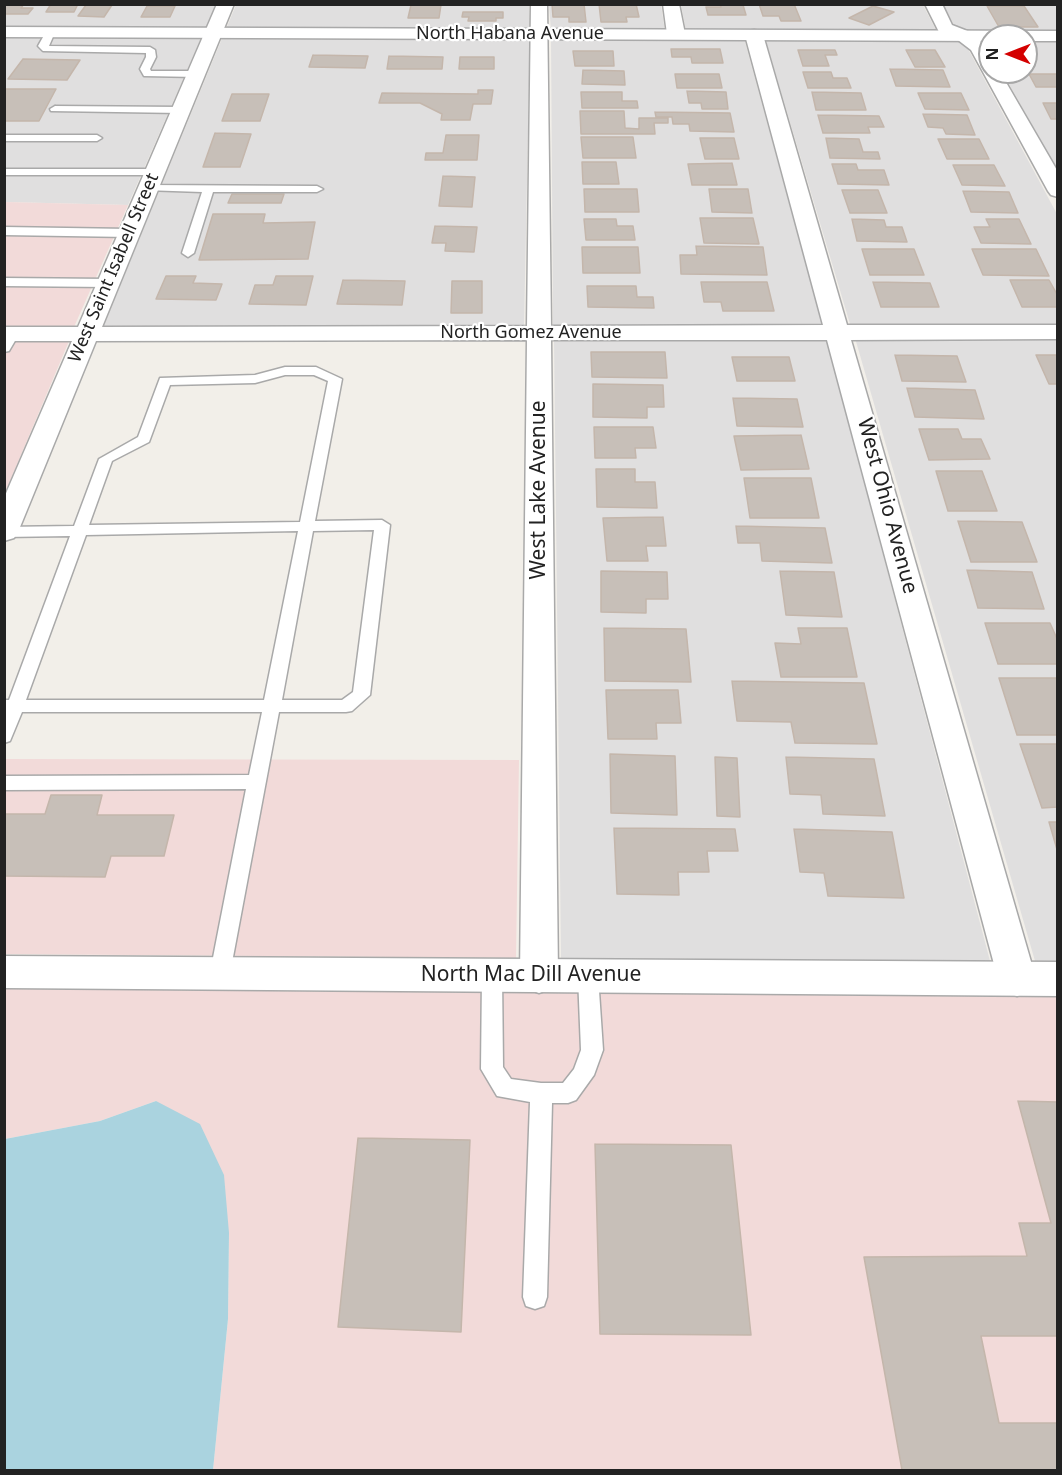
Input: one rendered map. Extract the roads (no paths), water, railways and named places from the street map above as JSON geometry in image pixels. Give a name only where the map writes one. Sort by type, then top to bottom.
[{"type":"street","name":"West Saint Isabell Street","points":[[5,532],[226,4]]},
{"type":"street","name":"West Lake Avenue","points":[[539,4],[541,34],[539,976]]},
{"type":"street","points":[[671,4],[676,34]]},
{"type":"street","points":[[933,4],[945,28],[964,36],[978,47]]},
{"type":"street","name":"North Habana Avenue","points":[[4,32],[978,36]]},
{"type":"street","name":"West Ohio Avenue","points":[[754,35],[1017,979]]},
{"type":"street","points":[[1038,36],[1058,36]]},
{"type":"street","points":[[998,84],[1058,191]]},
{"type":"street","name":"North Gomez Avenue","points":[[7,339],[86,334],[1058,332]]},
{"type":"street","name":"North Mac Dill Avenue","points":[[4,972],[1058,979]]},
{"type":"lane","points":[[50,32],[43,45],[46,49],[150,50],[151,57],[145,69],[148,74],[197,74]]},
{"type":"lane","points":[[55,109],[181,110]]},
{"type":"lane","points":[[4,138],[97,138]]},
{"type":"lane","points":[[4,172],[151,180],[209,188],[316,189]]},
{"type":"lane","points":[[188,253],[209,188]]},
{"type":"lane","points":[[4,231],[129,233]]},
{"type":"lane","points":[[4,282],[108,283]]},
{"type":"lane","points":[[4,736],[10,706],[106,459],[144,439],[165,381],[255,379],[285,371],[316,371],[335,379],[220,973]]},
{"type":"lane","points":[[5,532],[382,525],[361,695],[346,706],[10,706]]},
{"type":"lane","points":[[4,783],[256,782]]},
{"type":"lane","points":[[492,975],[492,1069],[505,1089],[541,1094],[568,1094],[583,1075],[592,1050],[588,976]]},
{"type":"lane","points":[[536,1297],[541,1094]]},
{"type":"water","points":[[156,1101],[200,1124],[224,1175],[229,1233],[228,1319],[213,1470],[5,1470],[5,1139],[100,1121]]}]
